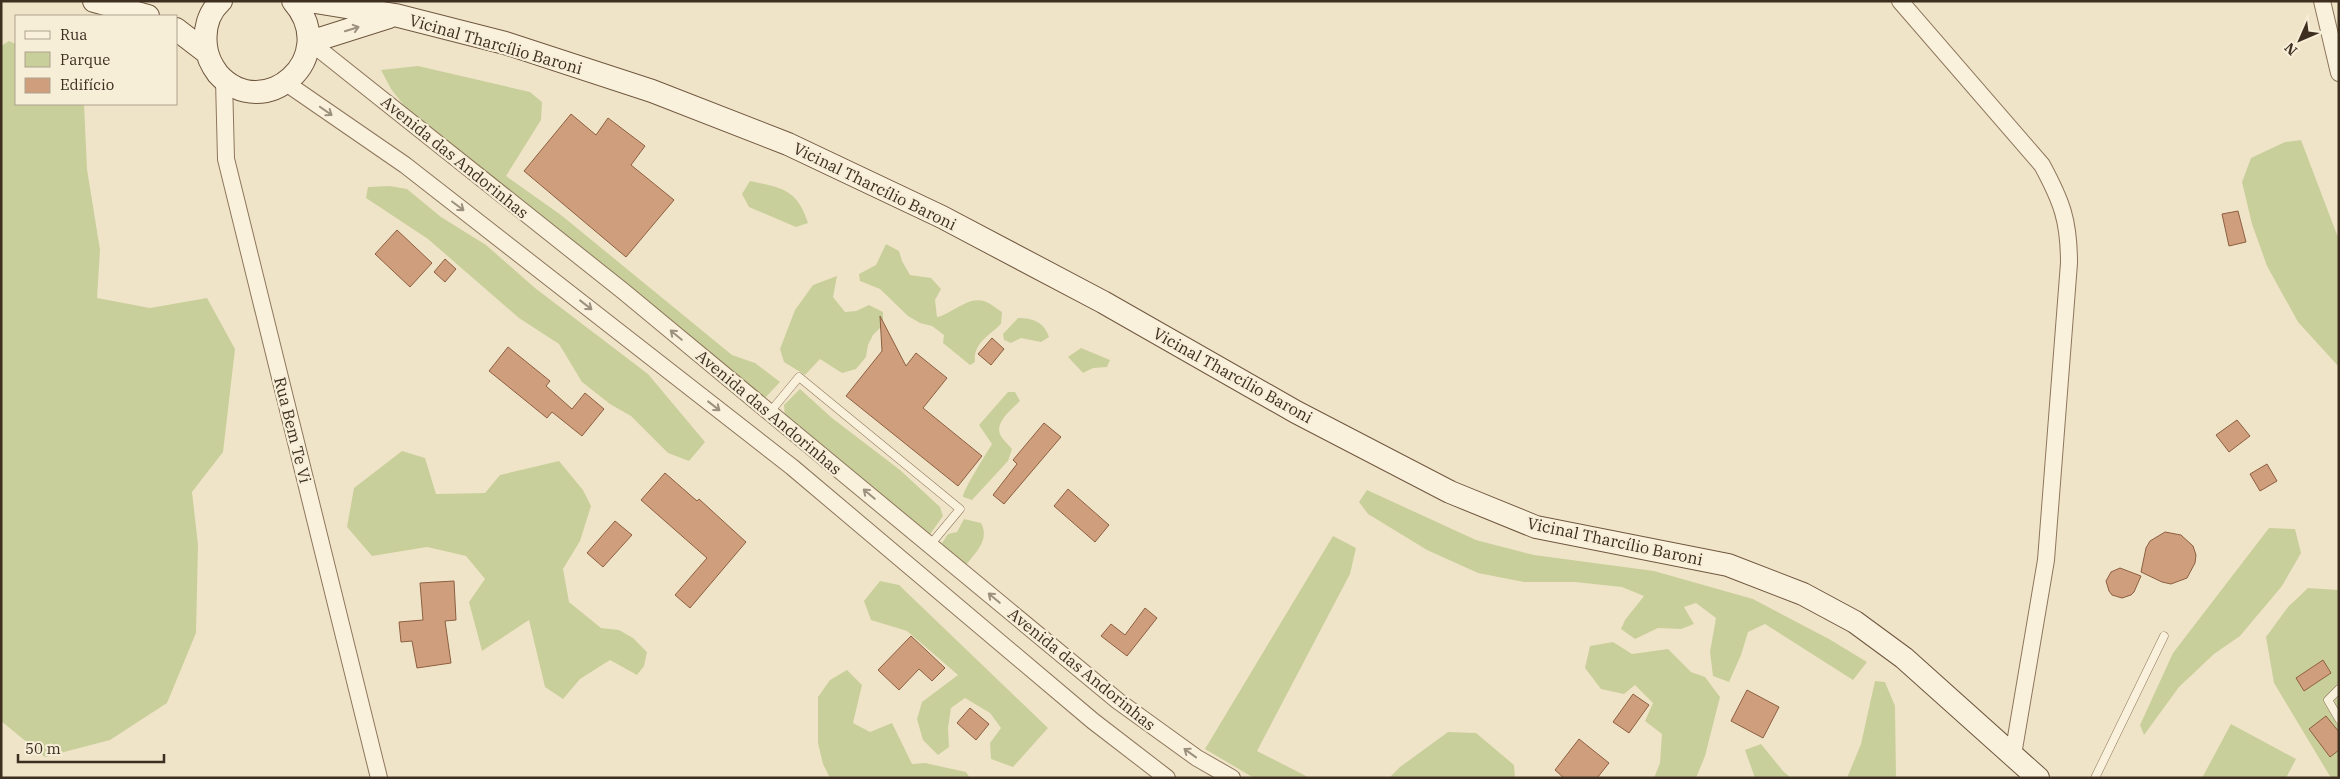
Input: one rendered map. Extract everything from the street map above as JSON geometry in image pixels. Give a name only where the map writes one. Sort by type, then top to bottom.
[{"type":"main road","points":[[94,1],[144,15]]},
{"type":"main road","points":[[221,1],[208,20],[204,36],[206,52],[213,67],[224,80],[238,88],[254,91],[271,90],[286,83],[298,72],[306,58],[310,42],[308,25],[301,10],[293,1]]},
{"type":"main road","name":"Vicinal Tharcílio Baroni","points":[[309,1],[395,15],[506,43],[652,90],[788,144],[942,217],[1103,302],[1296,412],[1459,495],[1536,527],[1728,565],[1804,594],[1855,622],[1904,658],[2038,778]]},
{"type":"main road","name":"Vicinal Tharcílio Baroni","points":[[310,42],[395,15]]},
{"type":"main road","points":[[178,31],[206,52]]},
{"type":"street","points":[[1900,1],[2042,166],[2057,194],[2066,218],[2069,263],[2046,560],[2013,755]]},
{"type":"street","points":[[2322,1],[2339,73]]},
{"type":"street","name":"Avenida das Andorinhas","points":[[310,42],[623,291],[1118,700],[1197,758],[1232,778]]},
{"type":"street","name":"Rua Bem Te Vi","points":[[224,80],[226,159],[379,778]]},
{"type":"street","name":"Avenida das Andorinhas","points":[[286,83],[412,171],[784,461],[1093,721],[1167,778]]},
{"type":"lane","points":[[770,412],[799,377],[960,509],[930,545]]},
{"type":"lane","points":[[2096,778],[2164,636]]},
{"type":"lane","points":[[2339,688],[2328,700],[2339,719]]},
{"type":"green space","points":[[9,41],[15,44],[15,105],[84,105],[87,169],[100,250],[97,298],[150,308],[207,298],[235,349],[223,452],[192,492],[198,545],[196,633],[167,703],[110,740],[45,757],[1,721],[1,46]]},
{"type":"green space","points":[[418,66],[530,92],[542,102],[541,120],[506,176],[561,215],[732,355],[755,363],[780,382],[764,399],[410,113],[391,89],[381,70]]},
{"type":"green space","points":[[2301,140],[2339,240],[2339,367],[2298,322],[2267,266],[2252,224],[2242,182],[2251,158],[2285,142]]},
{"type":"green space","points":[[750,181],[780,188],[787,192],[799,203],[808,223],[796,227],[749,207],[742,194]]},
{"type":"green space","points":[[390,186],[407,189],[441,217],[486,245],[535,288],[648,374],[705,442],[689,461],[668,453],[631,416],[610,404],[582,382],[559,344],[519,318],[428,239],[366,198],[368,187]]},
{"type":"green space","points":[[886,244],[899,251],[910,275],[931,278],[941,289],[935,300],[937,317],[966,303],[978,300],[991,304],[1002,312],[1001,324],[979,345],[975,355],[975,362],[970,365],[943,343],[944,335],[932,326],[920,323],[908,316],[880,289],[860,281],[859,274],[876,265]]},
{"type":"green space","points":[[837,276],[833,297],[845,312],[856,311],[869,305],[883,312],[883,325],[873,335],[868,345],[866,357],[856,369],[842,373],[820,359],[805,375],[784,362],[780,349],[795,310],[813,285]]},
{"type":"green space","points":[[1018,318],[1028,319],[1041,324],[1049,337],[1041,342],[1021,338],[1011,343],[1004,340],[1003,334]]},
{"type":"green space","points":[[1081,348],[1110,360],[1107,367],[1093,368],[1083,373],[1068,357]]},
{"type":"green space","points":[[800,389],[832,418],[900,470],[940,507],[943,516],[928,537],[785,419],[784,405]]},
{"type":"green space","points":[[1008,392],[1015,392],[1020,401],[1002,420],[999,429],[1000,434],[1012,449],[1008,461],[972,500],[963,497],[992,444],[979,425]]},
{"type":"green space","points":[[402,451],[425,458],[436,494],[485,493],[500,475],[559,461],[583,490],[591,506],[580,541],[563,569],[569,602],[601,628],[619,630],[633,638],[647,652],[644,666],[637,675],[610,660],[580,679],[563,699],[545,687],[529,620],[482,651],[469,602],[485,579],[466,556],[427,547],[372,556],[347,527],[354,488]]},
{"type":"green space","points":[[1367,490],[1476,540],[1534,555],[1654,571],[1753,599],[1829,639],[1867,662],[1853,680],[1765,624],[1748,632],[1741,655],[1729,682],[1713,676],[1710,652],[1716,618],[1696,603],[1684,607],[1694,624],[1681,629],[1658,628],[1635,639],[1621,629],[1625,620],[1644,596],[1622,587],[1575,582],[1524,582],[1478,573],[1427,550],[1368,514],[1359,502]]},
{"type":"green space","points":[[964,519],[981,523],[984,535],[981,546],[966,565],[940,546],[948,534],[957,532]]},
{"type":"green space","points":[[2269,528],[2295,529],[2301,553],[2282,586],[2240,636],[2214,654],[2179,687],[2144,735],[2140,725],[2173,653]]},
{"type":"green space","points":[[1333,536],[1356,548],[1350,574],[1257,751],[1310,778],[1254,778],[1205,749]]},
{"type":"green space","points":[[880,581],[899,585],[1048,728],[1013,767],[991,759],[990,743],[1001,728],[990,713],[965,698],[951,708],[948,728],[949,747],[938,755],[923,740],[917,719],[922,702],[958,675],[907,631],[871,620],[864,601]]},
{"type":"green space","points":[[2308,588],[2339,590],[2339,778],[2331,778],[2274,683],[2266,637],[2288,607]]},
{"type":"green space","points":[[1613,642],[1632,654],[1668,649],[1691,672],[1705,677],[1720,697],[1705,756],[1696,778],[1654,778],[1660,763],[1662,734],[1645,721],[1653,703],[1635,685],[1624,694],[1601,689],[1585,668],[1590,646]]},
{"type":"green space","points":[[847,670],[862,685],[853,723],[870,732],[892,723],[912,764],[925,763],[966,772],[970,778],[830,778],[823,764],[818,743],[818,697],[830,680]]},
{"type":"green space","points":[[1875,681],[1885,682],[1895,706],[1896,778],[1847,778],[1861,744]]},
{"type":"green space","points":[[2231,724],[2296,759],[2286,778],[2202,778]]},
{"type":"green space","points":[[1448,732],[1476,733],[1514,765],[1515,778],[1389,778],[1400,767]]},
{"type":"green space","points":[[1761,744],[1791,778],[1755,778],[1745,750]]},
{"type":"building","points":[[571,114],[596,135],[608,118],[645,146],[631,165],[674,200],[626,257],[524,171]]},
{"type":"building","points":[[2238,211],[2246,242],[2229,246],[2222,214]]},
{"type":"building","points":[[397,230],[432,263],[410,287],[375,254]]},
{"type":"building","points":[[445,259],[456,269],[445,282],[434,272]]},
{"type":"building","points":[[880,316],[906,366],[916,353],[947,378],[923,408],[982,456],[958,486],[846,396],[882,351]]},
{"type":"building","points":[[992,338],[1004,349],[991,365],[978,354]]},
{"type":"building","points":[[508,347],[550,381],[546,386],[572,409],[585,393],[604,409],[582,436],[552,412],[547,418],[489,371]]},
{"type":"building","points":[[2237,420],[2250,436],[2229,452],[2216,435]]},
{"type":"building","points":[[1044,423],[1061,437],[1004,504],[993,495],[1017,464],[1013,460]]},
{"type":"building","points":[[2267,464],[2277,481],[2260,491],[2250,474]]},
{"type":"building","points":[[665,473],[697,501],[699,499],[746,542],[690,608],[675,595],[707,558],[641,500]]},
{"type":"building","points":[[1068,489],[1109,525],[1095,542],[1054,506]]},
{"type":"building","points":[[615,521],[632,535],[603,567],[587,553]]},
{"type":"building","points":[[2165,532],[2181,535],[2193,546],[2196,555],[2195,563],[2187,578],[2171,584],[2141,572],[2146,548],[2150,541]]},
{"type":"building","points":[[2120,568],[2141,576],[2134,592],[2122,598],[2112,595],[2106,581],[2111,572]]},
{"type":"building","points":[[454,581],[456,620],[445,621],[451,663],[417,668],[412,641],[401,642],[399,622],[423,620],[420,583]]},
{"type":"building","points":[[1145,608],[1157,618],[1127,656],[1101,636],[1111,624],[1125,635]]},
{"type":"building","points":[[911,636],[945,668],[932,681],[919,669],[899,690],[878,670]]},
{"type":"building","points":[[2323,660],[2331,673],[2304,691],[2296,678]]},
{"type":"building","points":[[1747,690],[1779,707],[1763,738],[1731,721]]},
{"type":"building","points":[[1633,694],[1649,705],[1629,733],[1613,722]]},
{"type":"building","points":[[970,708],[989,724],[976,740],[957,723]]},
{"type":"building","points":[[2326,716],[2339,732],[2339,750],[2330,757],[2309,729]]},
{"type":"building","points":[[1579,739],[1609,763],[1597,778],[1564,778],[1555,770]]}]
